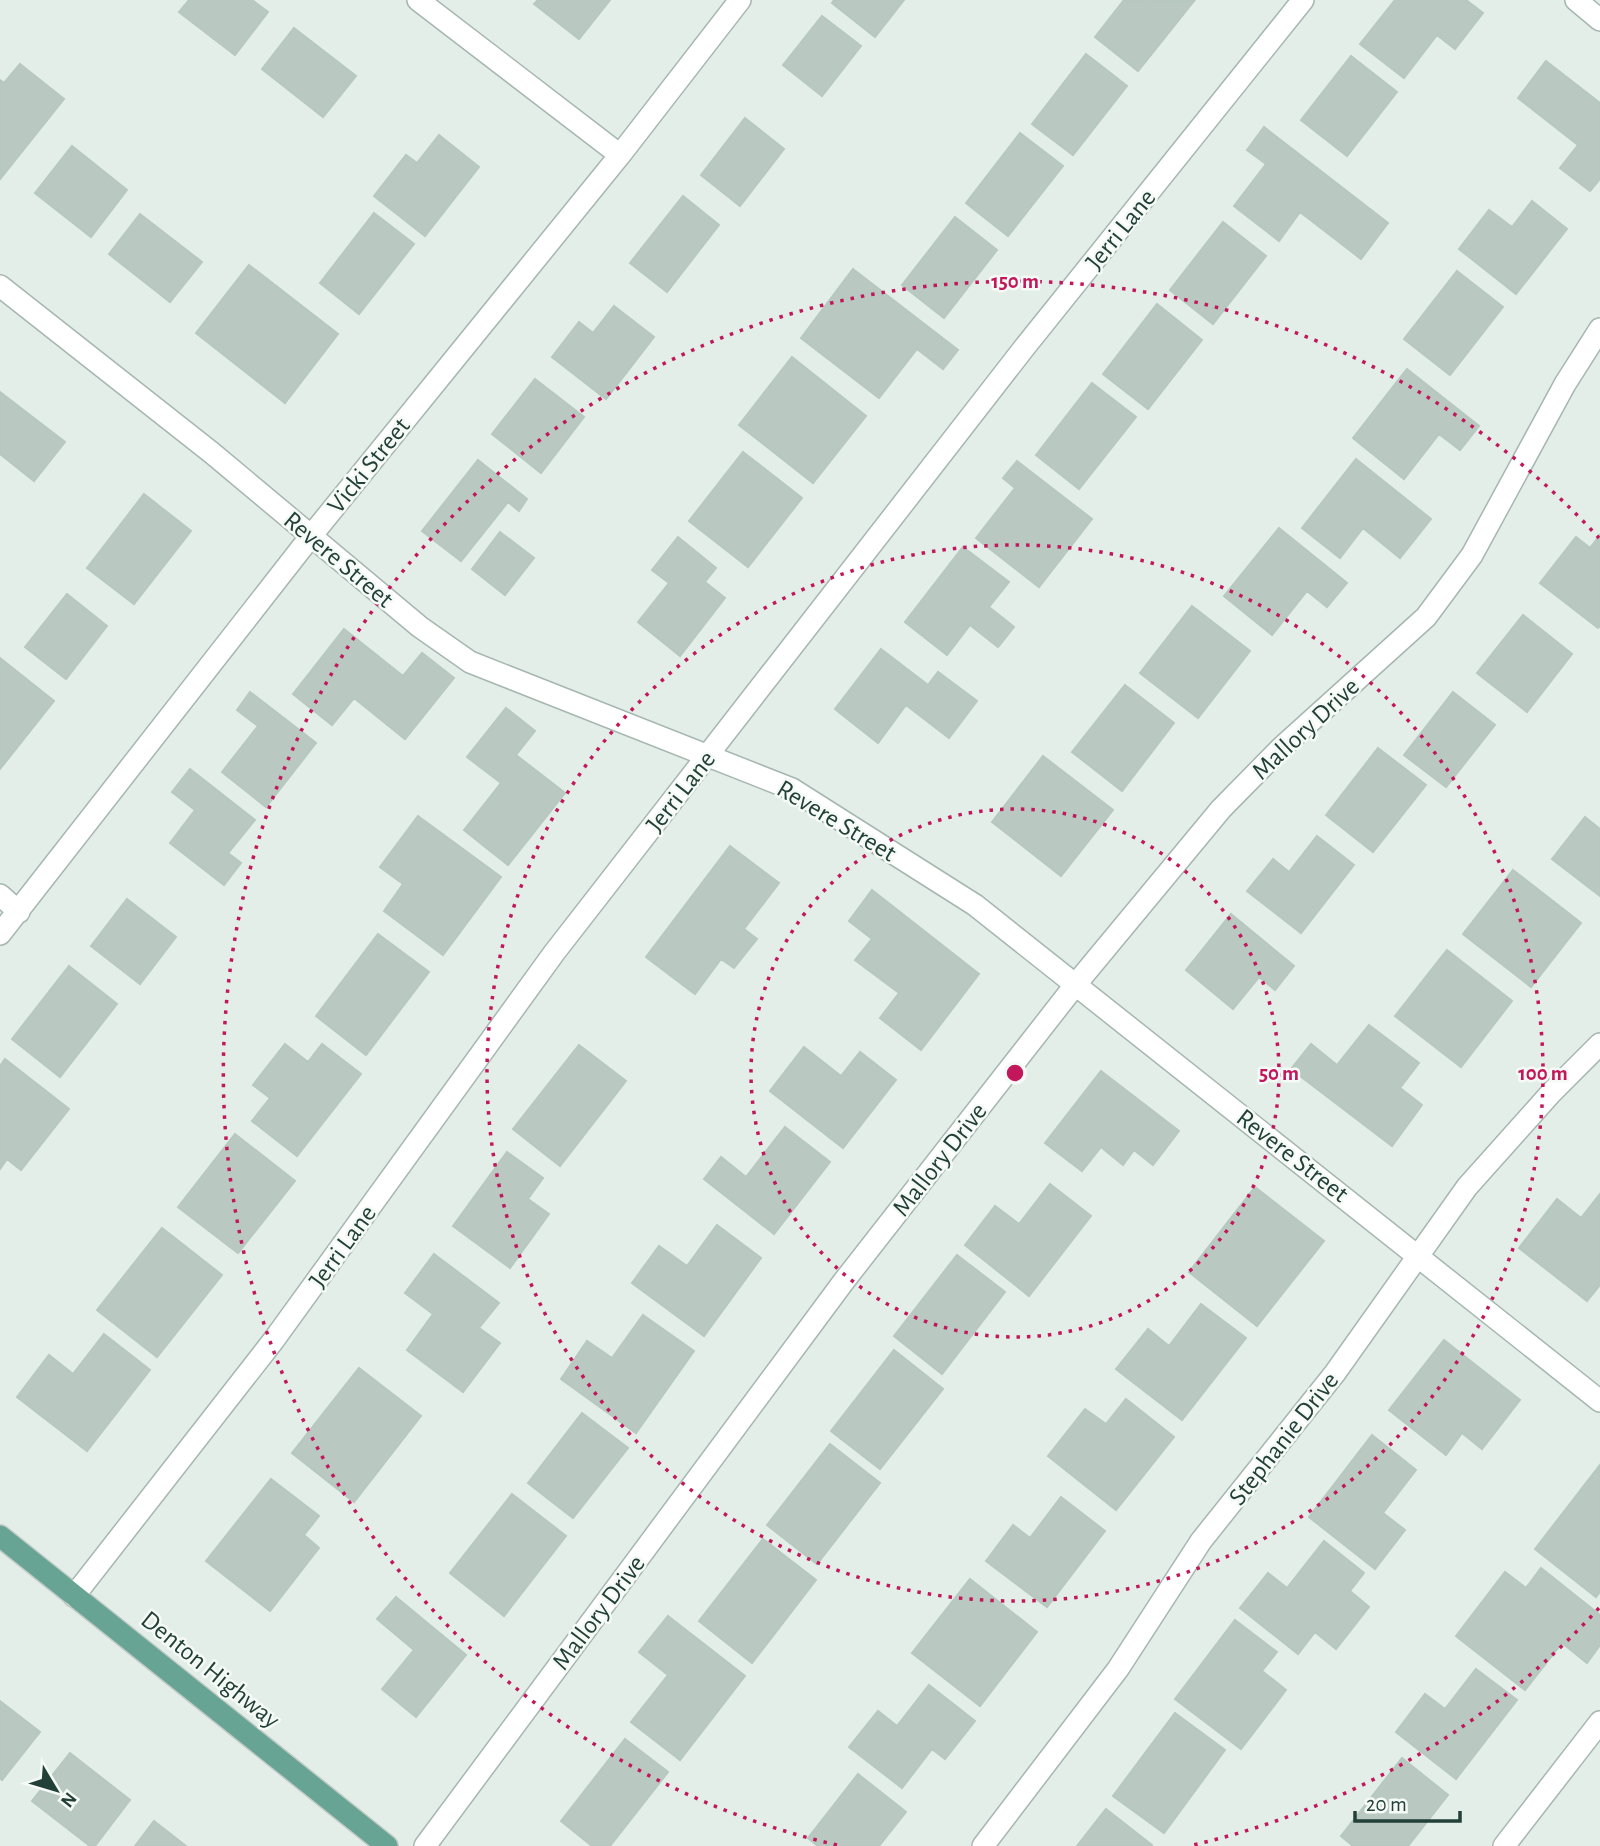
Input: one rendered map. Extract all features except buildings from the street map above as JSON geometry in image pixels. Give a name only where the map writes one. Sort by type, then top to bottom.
[{"type":"main road","name":"Denton Highway","points":[[0,1536],[387,1846]]},
{"type":"street","points":[[418,0],[620,155]]},
{"type":"street","name":"Vicki Street","points":[[0,934],[311,536],[620,155],[740,0]]},
{"type":"street","name":"Jerri Lane","points":[[74,1596],[273,1341],[554,953],[1024,348],[1303,0]]},
{"type":"street","points":[[1576,0],[1600,20]]},
{"type":"street","name":"Revere Street","points":[[0,286],[212,453],[420,627],[470,662],[792,789],[975,905],[1600,1401]]},
{"type":"street","name":"Mallory Drive","points":[[425,1846],[844,1281],[1076,984],[1221,809],[1281,748],[1426,617],[1472,555],[1565,384],[1600,329]]},
{"type":"street","points":[[0,895],[19,912]]},
{"type":"street","name":"Stephanie Drive","points":[[983,1846],[1118,1669],[1201,1541],[1335,1373],[1467,1188],[1600,1044]]},
{"type":"street","points":[[1504,1846],[1600,1723]]}]
